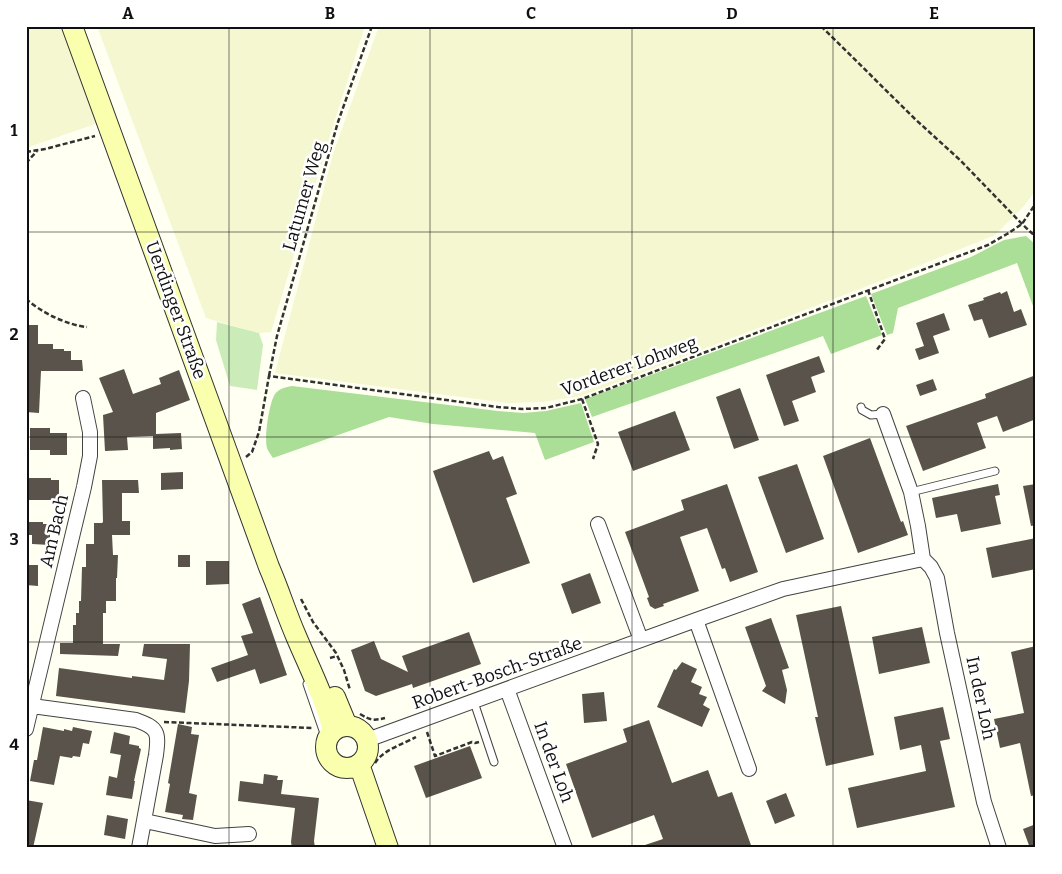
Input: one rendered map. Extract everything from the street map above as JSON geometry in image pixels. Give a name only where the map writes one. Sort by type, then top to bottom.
[{"type":"street","name":"Uerdinger Straße","points":[[72,26],[269,567],[327,710],[332,731]]},
{"type":"street","name":"Am Bach","points":[[26,729],[90,456],[90,432],[83,398]]},
{"type":"street","points":[[883,414],[911,492],[923,559]]},
{"type":"street","points":[[598,524],[641,640]]},
{"type":"street","name":"Robert-Bosch-Straße","points":[[367,740],[783,589],[923,559]]},
{"type":"street","name":"In der Loh","points":[[923,559],[931,567],[937,578],[947,633],[984,802],[999,848]]},
{"type":"street","name":"Uerdinger Straße","points":[[280,594],[296,614],[322,664],[332,731],[326,748],[330,759],[334,764],[353,766]]},
{"type":"street","points":[[696,620],[749,769]]},
{"type":"street","name":"In der Loh","points":[[502,691],[565,848]]},
{"type":"street","points":[[32,706],[136,720],[150,725],[154,729],[158,744],[139,848]]},
{"type":"street","points":[[332,731],[355,727],[362,732],[367,740],[367,753],[364,759],[353,766]]},
{"type":"street","points":[[353,766],[376,848]]},
{"type":"street","points":[[353,766],[388,848]]},
{"type":"street","points":[[145,821],[215,836],[249,834]]},
{"type":"lane","points":[[861,407],[862,410],[872,415],[883,414]]},
{"type":"lane","points":[[911,492],[995,471]]},
{"type":"lane","points":[[298,642],[304,673],[332,731]]},
{"type":"lane","points":[[474,702],[494,762]]},
{"type":"path","name":"Latumer Weg","points":[[269,376],[277,336],[327,159],[372,26]]},
{"type":"path","points":[[821,26],[908,112],[960,160],[1036,237]]},
{"type":"path","points":[[26,152],[111,132]]},
{"type":"path","points":[[26,163],[38,150]]},
{"type":"path","name":"Vorderer Lohweg","points":[[269,376],[515,408],[546,408],[582,399],[988,244],[1022,224],[1036,203]]},
{"type":"path","points":[[868,290],[885,339],[876,351]]},
{"type":"path","points":[[26,299],[57,318],[87,327]]},
{"type":"path","points":[[231,464],[245,458],[252,452],[259,432],[269,376]]},
{"type":"path","points":[[582,399],[598,444],[594,459]]},
{"type":"path","points":[[300,599],[313,622],[337,656],[344,670],[352,696]]},
{"type":"path","points":[[330,658],[337,656]]},
{"type":"path","points":[[357,709],[366,718],[374,720]]},
{"type":"path","points":[[162,722],[315,728],[332,731]]},
{"type":"path","points":[[427,732],[435,756],[472,742],[475,743],[486,739]]},
{"type":"green space","points":[[26,26],[63,26],[98,123],[26,148]]},
{"type":"green space","points":[[97,26],[365,26],[271,332],[259,333],[206,318]]},
{"type":"green space","points":[[379,26],[1036,26],[1036,190],[1023,207],[995,235],[581,396],[542,402],[508,403],[275,373],[333,154]]},
{"type":"green space","points":[[1026,236],[1036,245],[1036,314],[1017,263],[898,308],[893,333],[887,335],[871,294],[971,257],[1004,240]]},
{"type":"green space","points":[[866,296],[882,335],[831,354],[823,336],[592,417],[585,399]]},
{"type":"green space","points":[[217,322],[259,333],[263,345],[257,390],[230,386],[216,340]]},
{"type":"green space","points":[[292,386],[523,413],[546,411],[581,403],[594,442],[545,460],[535,433],[433,424],[389,417],[273,458],[267,449],[266,443],[269,412],[275,394],[282,388]]},
{"type":"building","points":[[1007,291],[1014,312],[1021,309],[1027,325],[989,338],[982,319],[974,321],[968,305],[984,300],[983,298]]},
{"type":"building","points":[[944,313],[950,330],[933,336],[939,353],[919,360],[915,349],[924,346],[916,323]]},
{"type":"building","points":[[26,325],[38,325],[38,344],[53,344],[53,349],[71,351],[71,360],[82,360],[83,371],[41,371],[39,413],[26,412]]},
{"type":"building","points":[[819,356],[825,372],[811,377],[816,392],[792,401],[799,421],[784,426],[766,375]]},
{"type":"building","points":[[124,369],[133,394],[161,384],[159,378],[179,370],[190,400],[156,413],[156,434],[181,433],[182,449],[153,449],[153,436],[127,437],[128,450],[105,451],[103,415],[113,412],[99,378]]},
{"type":"building","points":[[1036,375],[1036,419],[1003,432],[997,416],[977,423],[986,448],[923,471],[906,426],[986,398],[985,394]]},
{"type":"building","points":[[933,379],[937,390],[920,396],[916,385]]},
{"type":"building","points":[[740,388],[759,440],[734,449],[716,397]]},
{"type":"building","points":[[675,411],[690,450],[633,471],[618,432]]},
{"type":"building","points":[[30,428],[50,428],[50,433],[67,433],[67,455],[50,455],[50,450],[30,450]]},
{"type":"building","points":[[870,438],[901,522],[903,521],[908,535],[858,553],[823,456]]},
{"type":"building","points":[[489,451],[493,460],[503,456],[517,494],[506,498],[530,563],[473,583],[433,471]]},
{"type":"building","points":[[797,464],[824,539],[786,553],[758,477]]},
{"type":"building","points":[[183,472],[183,489],[161,490],[161,473]]},
{"type":"building","points":[[26,478],[51,478],[51,480],[59,480],[59,500],[26,500]]},
{"type":"building","points":[[102,480],[138,480],[139,493],[122,493],[122,521],[130,521],[130,535],[112,535],[113,555],[118,555],[116,601],[106,601],[106,613],[103,613],[103,644],[120,644],[118,656],[60,654],[60,643],[73,643],[73,625],[76,625],[76,613],[79,613],[79,601],[81,601],[82,567],[86,567],[86,544],[94,544],[94,523],[103,522]]},
{"type":"building","points":[[727,484],[758,572],[730,582],[725,568],[722,569],[707,528],[680,537],[699,591],[663,604],[664,606],[655,609],[650,606],[647,598],[649,597],[625,532],[684,510],[681,500]]},
{"type":"building","points":[[998,484],[1000,495],[995,496],[1001,524],[961,532],[957,514],[936,518],[932,498]]},
{"type":"building","points":[[1036,484],[1036,525],[1031,526],[1023,486]]},
{"type":"building","points":[[26,522],[50,524],[50,545],[32,544],[32,535],[26,535]]},
{"type":"building","points":[[1036,538],[1036,569],[992,578],[986,548]]},
{"type":"building","points":[[178,555],[190,555],[190,567],[178,567]]},
{"type":"building","points":[[206,561],[229,561],[229,584],[206,585]]},
{"type":"building","points":[[26,565],[38,565],[38,586],[26,585]]},
{"type":"building","points":[[590,573],[601,603],[572,614],[561,584]]},
{"type":"building","points":[[260,597],[287,675],[260,684],[255,669],[217,682],[211,668],[248,655],[241,636],[253,633],[242,604]]},
{"type":"building","points":[[841,606],[874,755],[826,766],[815,717],[818,717],[796,615]]},
{"type":"building","points":[[771,618],[789,668],[782,670],[787,690],[785,704],[762,691],[766,686],[745,627]]},
{"type":"building","points":[[922,627],[930,663],[879,674],[872,637]]},
{"type":"building","points":[[469,632],[481,664],[413,688],[412,684],[376,696],[365,691],[351,650],[374,641],[381,659],[408,672],[402,656]]},
{"type":"building","points":[[144,644],[190,644],[189,681],[185,713],[56,696],[59,668],[132,678],[132,676],[164,680],[167,659],[142,656]]},
{"type":"building","points":[[1036,646],[1036,795],[1031,796],[1020,743],[1000,748],[994,719],[1024,713],[1011,652]]},
{"type":"building","points":[[682,662],[697,669],[691,682],[702,687],[699,694],[707,697],[703,705],[710,709],[702,727],[657,707],[674,669],[676,670]]},
{"type":"building","points":[[604,692],[607,721],[584,723],[582,694]]},
{"type":"building","points":[[943,707],[950,739],[940,741],[955,807],[857,828],[848,788],[926,771],[921,745],[900,750],[894,717]]},
{"type":"building","points":[[649,720],[672,783],[708,770],[718,797],[732,792],[752,848],[642,848],[642,846],[663,839],[654,815],[592,838],[566,764],[627,742],[623,729]]},
{"type":"building","points":[[178,724],[192,727],[191,734],[199,735],[189,793],[197,795],[193,820],[182,819],[183,815],[165,812]]},
{"type":"building","points":[[43,727],[72,731],[73,727],[92,731],[89,744],[83,743],[80,757],[60,756],[54,785],[30,781],[34,760],[37,760]]},
{"type":"building","points":[[114,732],[130,736],[129,744],[139,746],[141,749],[132,799],[106,795],[109,776],[117,778],[121,755],[110,753]]},
{"type":"building","points":[[470,746],[482,778],[426,798],[414,766]]},
{"type":"building","points":[[264,774],[278,776],[277,780],[283,780],[281,794],[319,798],[314,841],[315,848],[292,848],[295,808],[238,801],[240,781],[263,784]]},
{"type":"building","points":[[786,793],[795,816],[775,824],[766,801]]},
{"type":"building","points":[[26,800],[43,803],[33,848],[26,848]]},
{"type":"building","points":[[107,815],[128,819],[125,839],[104,835]]},
{"type":"building","points":[[1036,824],[1036,848],[1030,848],[1023,829]]}]
